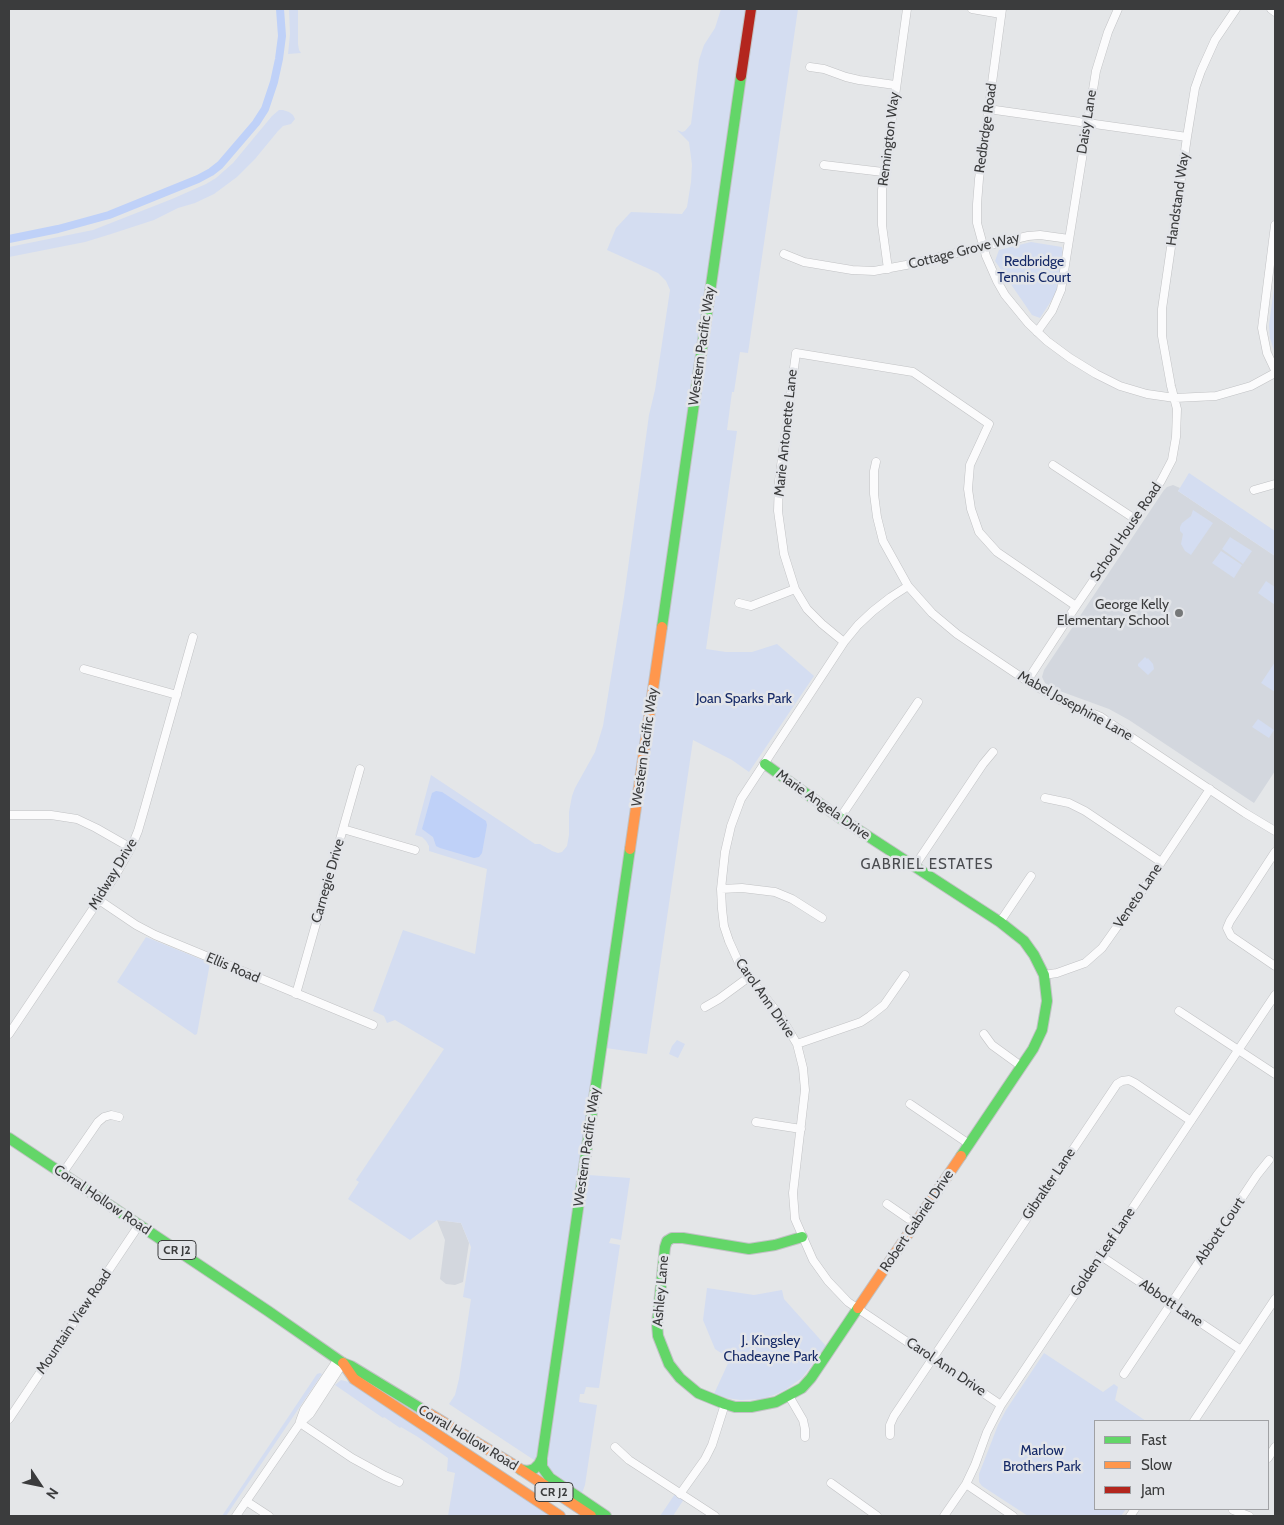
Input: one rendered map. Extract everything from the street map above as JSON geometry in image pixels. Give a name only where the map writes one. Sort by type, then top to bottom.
[{"type":"street","name":"Western Pacific Way","points":[[542,1458],[751,9]]},
{"type":"street","name":"Remington Way","points":[[888,269],[881,208],[883,172],[907,9]]},
{"type":"street","points":[[972,9],[1002,11]]},
{"type":"street","name":"Daisy Lane","points":[[1037,332],[1052,311],[1058,299],[1063,281],[1096,71],[1100,54],[1118,9]]},
{"type":"street","name":"Handstand Way","points":[[1175,398],[1162,336],[1162,309],[1187,137],[1195,88],[1201,71],[1215,40],[1236,9]]},
{"type":"street","points":[[1271,9],[1275,12]]},
{"type":"street","name":"Redbrdge Road","points":[[1002,11],[977,204],[978,222],[983,246],[990,267],[1005,295],[1037,332],[1070,358],[1112,382],[1147,394],[1175,398],[1203,398],[1234,392],[1251,386],[1275,372]]},
{"type":"street","points":[[810,67],[824,69],[859,80],[895,85]]},
{"type":"street","points":[[988,108],[1187,137]]},
{"type":"street","points":[[824,165],[883,172]]},
{"type":"street","points":[[1275,225],[1262,328],[1267,353],[1275,372]]},
{"type":"street","name":"Cottage Grove Way","points":[[784,254],[804,262],[852,270],[874,271],[1028,236],[1040,235],[1069,239]]},
{"type":"street","name":"Marie Antonette Lane","points":[[844,642],[807,610],[795,589],[784,554],[778,512],[779,480],[796,353],[913,372],[989,424],[970,465],[968,490],[971,509],[979,532],[997,552],[1076,606]]},
{"type":"street","name":"School House Road","points":[[1027,681],[1166,473],[1172,460],[1176,437],[1177,409],[1175,398]]},
{"type":"street","name":"Mabel Josephine Lane","points":[[876,462],[874,494],[883,541],[908,586],[932,613],[957,634],[1027,681],[1060,700],[1101,717],[1275,831]]},
{"type":"street","points":[[1053,464],[1135,519]]},
{"type":"street","points":[[1254,490],[1275,484]]},
{"type":"street","name":"Carol Ann Drive","points":[[908,586],[873,611],[844,642],[741,799],[731,826],[725,852],[721,889],[722,909],[724,926],[736,956],[749,977],[781,1017],[797,1044],[803,1068],[805,1090],[793,1192],[795,1219],[813,1260],[828,1281],[848,1302],[1002,1404]]},
{"type":"street","points":[[739,603],[751,606],[795,589]]},
{"type":"street","name":"Midway Drive","points":[[9,1034],[99,900],[131,848],[143,814],[193,636]]},
{"type":"street","points":[[84,668],[177,695]]},
{"type":"street","points":[[840,818],[918,702]]},
{"type":"street","points":[[914,867],[993,752]]},
{"type":"street","name":"Marie Angela Drive","points":[[764,764],[840,818],[1000,922],[1024,941],[1034,955],[1044,975]]},
{"type":"street","name":"Carnegie Drive","points":[[296,994],[360,769]]},
{"type":"street","name":"Veneto Lane","points":[[1044,975],[1057,973],[1085,963],[1096,954],[1136,900],[1210,789]]},
{"type":"street","points":[[1045,798],[1070,803],[1085,811],[1161,862]]},
{"type":"street","points":[[9,815],[51,815],[77,819],[131,848]]},
{"type":"street","points":[[343,829],[415,850]]},
{"type":"street","points":[[1275,852],[1227,928],[1231,936],[1275,966]]},
{"type":"street","points":[[1000,922],[1031,876]]},
{"type":"street","points":[[721,889],[742,888],[775,892],[822,918]]},
{"type":"street","name":"Ellis Road","points":[[99,900],[136,925],[155,935],[373,1025]]},
{"type":"street","points":[[797,1044],[861,1022],[884,1005],[905,975]]},
{"type":"street","name":"Robert Gabriel Drive","points":[[725,1404],[735,1407],[752,1407],[776,1402],[802,1388],[811,1378],[1033,1049],[1042,1030],[1047,1001],[1044,975]]},
{"type":"street","points":[[705,1007],[749,977]]},
{"type":"street","name":"Golden Leaf Lane","points":[[944,1516],[966,1484],[987,1432],[1002,1404],[1275,995]]},
{"type":"street","points":[[1179,1011],[1275,1074]]},
{"type":"street","points":[[984,1034],[992,1045],[1021,1066]]},
{"type":"street","name":"Gibralter Lane","points":[[933,1358],[1116,1084],[1129,1080],[1191,1121]]},
{"type":"street","points":[[910,1104],[969,1144]]},
{"type":"street","points":[[62,1174],[98,1122],[104,1117],[119,1117]]},
{"type":"street","points":[[756,1122],[801,1129]]},
{"type":"street","name":"Corral Hollow Road","points":[[9,1138],[340,1361],[497,1455],[591,1516]]},
{"type":"street","name":"Abbott Court","points":[[1124,1374],[1257,1175],[1269,1160]]},
{"type":"street","points":[[887,1204],[916,1224]]},
{"type":"street","name":"Mountain View Road","points":[[9,1419],[139,1225]]},
{"type":"street","name":"Ashley Lane","points":[[725,1404],[698,1393],[680,1378],[669,1364],[658,1336],[657,1324],[667,1241],[672,1238],[683,1238],[749,1249],[774,1245],[802,1237]]},
{"type":"street","name":"Abbott Lane","points":[[1101,1256],[1241,1350]]},
{"type":"street","points":[[1195,1420],[1275,1299]]},
{"type":"street","points":[[890,1435],[890,1425],[894,1416],[933,1358]]},
{"type":"street","points":[[236,1516],[300,1423],[310,1414],[340,1361]]},
{"type":"street","name":"Corral Hollow Road","points":[[340,1361],[354,1379],[560,1516]]},
{"type":"street","points":[[789,1396],[803,1420],[806,1429],[805,1437]]},
{"type":"street","points":[[680,1494],[705,1459],[712,1445],[725,1404]]},
{"type":"street","points":[[300,1423],[352,1458],[399,1482]]},
{"type":"street","points":[[615,1447],[629,1460],[715,1516]]},
{"type":"street","points":[[489,1469],[490,1460],[497,1455]]},
{"type":"street","points":[[521,1470],[528,1471],[534,1469],[542,1458]]},
{"type":"street","points":[[542,1458],[542,1468],[550,1478],[606,1516]]},
{"type":"street","points":[[831,1483],[877,1516]]},
{"type":"street","points":[[966,1484],[1014,1516]]},
{"type":"street","points":[[246,1501],[269,1516]]},
{"type":"street","points":[[1233,1512],[1249,1516]]},
{"type":"shaded area","name":"George Kelly Elementary School","points":[[1173,485],[1180,488],[1178,491],[1275,556],[1275,771],[1254,803],[1129,720],[1109,709],[1057,690],[1045,683],[1042,677],[1044,670],[1164,490]]},
{"type":"shaded area","points":[[437,1220],[461,1223],[469,1243],[463,1282],[455,1285],[446,1284],[440,1279],[445,1240]]},
{"type":"green space","points":[[289,9],[298,9],[298,44],[301,53],[288,54],[290,34]]},
{"type":"green space","points":[[721,9],[748,9],[540,1453],[534,1460],[449,1404],[455,1395],[459,1379],[471,1299],[463,1297],[471,1247],[461,1223],[437,1220],[410,1240],[348,1199],[359,1182],[356,1180],[444,1049],[395,1020],[387,1023],[384,1016],[373,1011],[403,930],[475,954],[487,869],[429,851],[426,841],[422,837],[415,835],[431,775],[535,844],[540,844],[558,853],[562,852],[567,846],[572,796],[595,752],[603,726],[624,597],[649,415],[655,390],[670,290],[666,281],[658,273],[607,250],[616,228],[631,212],[682,214],[687,207],[692,165],[689,142],[677,130],[685,131],[691,124],[699,60],[704,45],[715,28]]},
{"type":"green space","name":"Joan Sparks Park","points":[[755,9],[798,9],[748,353],[740,352],[734,392],[732,392],[727,430],[737,431],[706,649],[726,652],[752,652],[777,644],[814,676],[749,772],[732,760],[693,740],[647,1054],[606,1048]]},
{"type":"green space","points":[[279,110],[289,112],[295,119],[291,124],[283,126],[278,131],[237,177],[214,194],[154,220],[85,242],[9,257],[9,247],[93,230],[206,184],[233,163]]},
{"type":"green space","name":"Redbridge Tennis Court","points":[[1031,242],[1062,247],[1063,254],[1060,281],[1055,295],[1040,318],[1032,315],[995,261],[999,250]]},
{"type":"green space","points":[[1275,281],[1275,354],[1270,338],[1269,325]]},
{"type":"green space","points":[[1189,473],[1275,531],[1275,556],[1178,491]]},
{"type":"green space","points":[[1193,510],[1213,523],[1191,555],[1185,551],[1181,544],[1183,534],[1180,531],[1180,527],[1191,516]]},
{"type":"green space","points":[[1230,537],[1252,551],[1243,564],[1222,549]]},
{"type":"green space","points":[[1221,551],[1242,565],[1234,578],[1212,563]]},
{"type":"green space","points":[[1266,581],[1275,587],[1275,605],[1258,593]]},
{"type":"green space","points":[[1145,657],[1153,664],[1154,669],[1148,675],[1138,666]]},
{"type":"green space","points":[[1275,662],[1275,692],[1261,683]]},
{"type":"green space","points":[[1258,719],[1274,730],[1269,738],[1252,727]]},
{"type":"green space","points":[[146,937],[210,963],[197,1034],[195,1035],[117,982]]},
{"type":"green space","points":[[677,1040],[685,1044],[678,1058],[669,1054]]},
{"type":"green space","points":[[588,1175],[630,1178],[621,1240],[611,1238],[609,1243],[620,1245],[599,1388],[586,1387],[584,1394],[580,1394],[579,1402],[597,1405],[585,1485],[582,1493],[549,1470],[546,1459]]},
{"type":"green space","name":"J. Kingsley Chadeayne Park","points":[[707,1288],[754,1295],[782,1290],[784,1299],[826,1346],[802,1378],[774,1395],[762,1399],[741,1400],[714,1394],[730,1359],[715,1349],[703,1320]]},
{"type":"green space","name":"Marlow Brothers Park","points":[[1044,1353],[1103,1392],[1114,1384],[1118,1387],[1115,1400],[1145,1420],[1094,1420],[1094,1510],[1125,1510],[1121,1516],[1028,1516],[982,1486],[979,1482],[979,1474],[998,1425]]},
{"type":"green space","points":[[317,1374],[322,1374],[226,1516],[222,1516]]},
{"type":"green space","points":[[341,1380],[349,1382],[552,1516],[448,1516],[455,1473],[447,1471],[448,1458],[418,1437],[383,1418],[335,1385]]},
{"type":"green space","points":[[675,1494],[684,1499],[673,1516],[660,1516]]},
{"type":"water","points":[[436,791],[442,792],[486,821],[482,853],[479,857],[474,858],[440,848],[436,846],[433,837],[422,829],[432,793]]},
{"type":"waterway","points":[[9,239],[58,229],[109,215],[198,179],[220,165],[256,123],[265,109],[279,59],[282,36],[280,9]]},
{"type":"traffic: fast","points":[[662,627],[741,76]]},
{"type":"traffic: fast","points":[[765,764],[840,818],[1000,922],[1024,941],[1034,955],[1044,975],[1047,1001],[1042,1030],[1033,1049],[961,1156]]},
{"type":"traffic: fast","points":[[521,1470],[528,1471],[534,1469],[542,1458],[630,849]]},
{"type":"traffic: fast","points":[[9,1138],[343,1363],[425,1411]]},
{"type":"traffic: fast","points":[[802,1237],[775,1245],[749,1249],[683,1238],[672,1238],[667,1241],[657,1324],[658,1336],[669,1364],[680,1378],[698,1393],[735,1407],[751,1407],[776,1402],[802,1388],[811,1378],[858,1308]]},
{"type":"traffic: fast","points":[[542,1458],[542,1467],[550,1478],[606,1516]]},
{"type":"traffic: slow","points":[[630,849],[662,627]]},
{"type":"traffic: slow","points":[[858,1308],[961,1156]]},
{"type":"traffic: slow","points":[[343,1363],[354,1379],[560,1516]]},
{"type":"traffic: slow","points":[[425,1411],[517,1467],[591,1516]]},
{"type":"traffic: jam","points":[[741,76],[751,9]]},
{"type":"place","name":"George Kelly Elementary School","points":[[1179,613]]},
{"type":"district","name":"GABRIEL ESTATES","points":[[927,865]]}]
